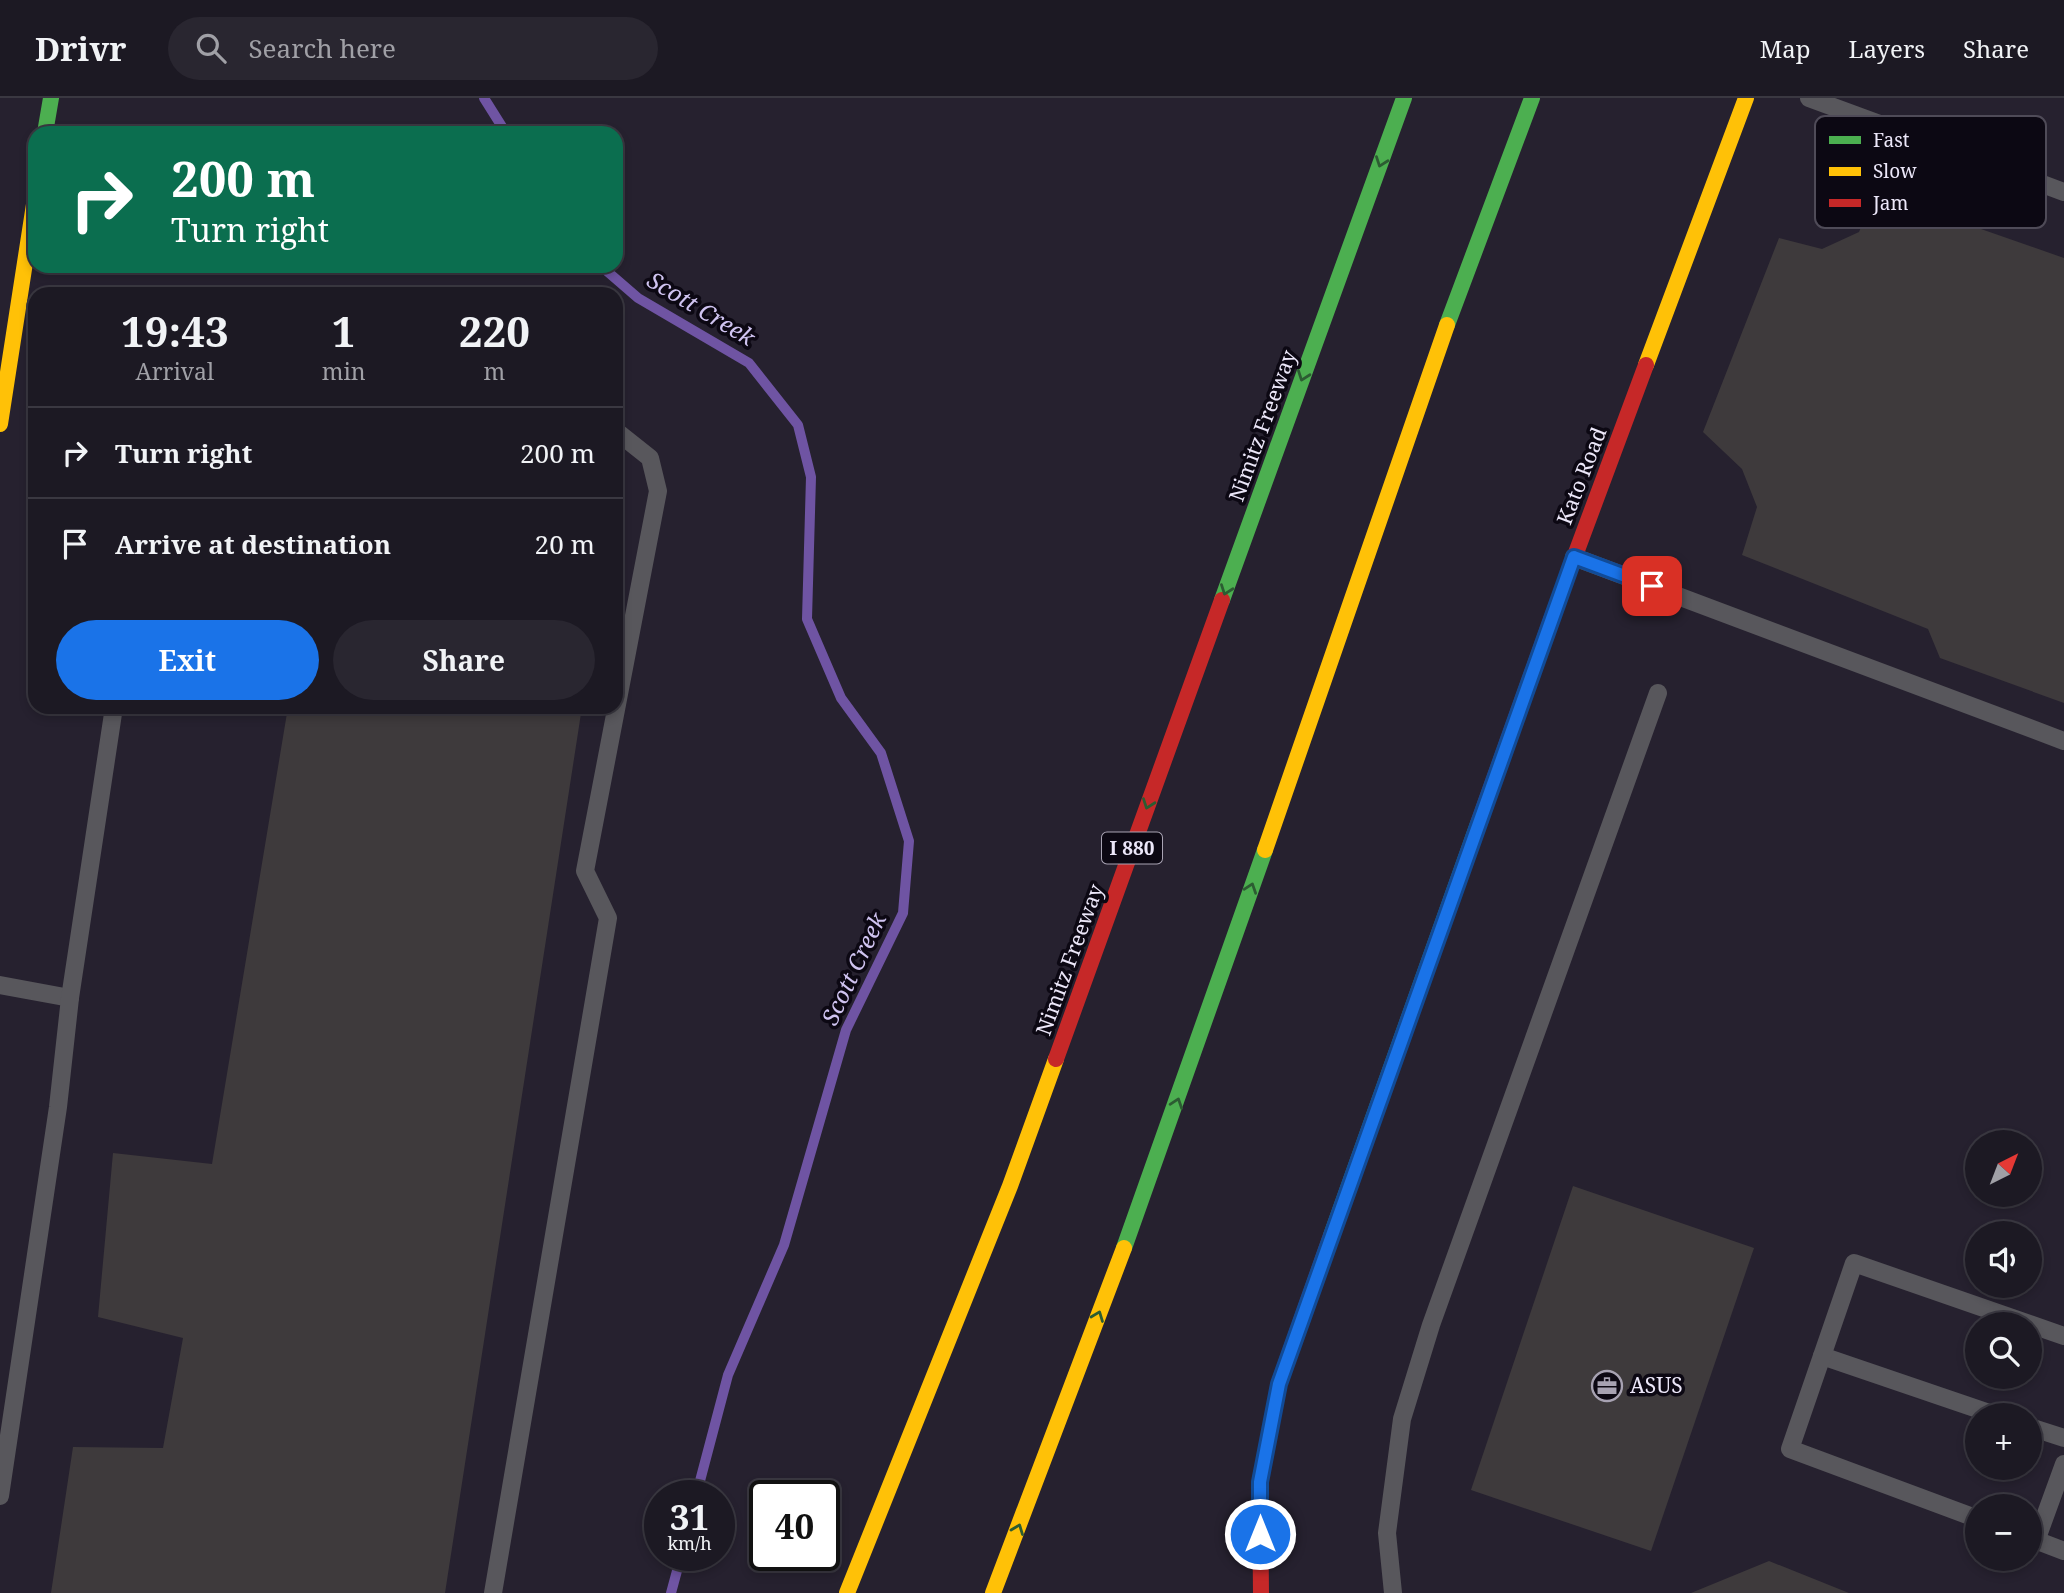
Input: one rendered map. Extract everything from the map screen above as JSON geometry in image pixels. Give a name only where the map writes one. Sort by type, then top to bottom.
[{"type":"main road","points":[[46,126],[51,98]]},
{"type":"main road","name":"Nimitz Freeway","points":[[847,1593],[1010,1185],[1404,98]]},
{"type":"main road","points":[[993,1593],[1150,1179],[1463,280],[1532,98]]},
{"type":"main road","name":"Kato Road","points":[[1261,1593],[1260,1482],[1279,1384],[1574,557],[1746,98]]},
{"type":"main road","points":[[0,424],[27,308]]},
{"type":"lane","points":[[1809,98],[1858,116]]},
{"type":"lane","points":[[2046,185],[2064,192]]},
{"type":"lane","points":[[623,436],[650,458],[658,491],[623,674]]},
{"type":"lane","points":[[1574,557],[2064,741]]},
{"type":"lane","points":[[1392,1593],[1387,1533],[1405,1407],[1431,1325],[1658,693]]},
{"type":"lane","points":[[0,1496],[4,1452],[58,1107],[70,998],[113,714]]},
{"type":"lane","points":[[493,1593],[608,918],[585,872],[615,714]]},
{"type":"lane","points":[[0,985],[70,998]]},
{"type":"lane","points":[[1965,1514],[1790,1449],[1854,1263],[2064,1336]]},
{"type":"lane","points":[[1822,1356],[1965,1405]]},
{"type":"lane","points":[[2042,1431],[2064,1438]]},
{"type":"lane","points":[[2042,1517],[2064,1464]]},
{"type":"lane","points":[[2042,1542],[2064,1551]]},
{"type":"building","points":[[1861,228],[1978,228],[2064,258],[2064,703],[1940,658],[1928,629],[1742,555],[1757,507],[1742,469],[1703,432],[1779,238],[1822,249],[1859,232]]},
{"type":"building","points":[[287,714],[581,714],[445,1593],[51,1593],[73,1447],[163,1448],[183,1338],[98,1317],[113,1153],[212,1164]]},
{"type":"building","points":[[1573,1186],[1754,1248],[1651,1551],[1471,1490]]},
{"type":"building","points":[[1769,1561],[1849,1593],[1691,1593]]},
{"type":"waterway","name":"Scott Creek","points":[[484,98],[502,126]]},
{"type":"waterway","name":"Scott Creek","points":[[609,273],[638,298],[749,363],[798,425],[811,477],[807,619],[841,698],[881,753],[909,841],[903,913],[846,1030],[784,1245],[728,1375],[700,1480]]},
{"type":"waterway","name":"Scott Creek","points":[[671,1593],[677,1571]]},
{"type":"traffic: fast","points":[[46,126],[51,98]]},
{"type":"traffic: fast","points":[[1222,600],[1404,98]]},
{"type":"traffic: fast","points":[[1447,325],[1532,98]]},
{"type":"traffic: fast","points":[[1331,1236],[1478,824]]},
{"type":"traffic: fast","points":[[1124,1248],[1265,850]]},
{"type":"traffic: slow","points":[[1646,365],[1746,98]]},
{"type":"traffic: slow","points":[[0,424],[28,243]]},
{"type":"traffic: slow","points":[[1265,850],[1447,325]]},
{"type":"traffic: slow","points":[[847,1593],[1010,1186],[1056,1059]]},
{"type":"traffic: slow","points":[[993,1593],[1124,1248]]},
{"type":"traffic: jam","points":[[1478,824],[1646,365]]},
{"type":"traffic: jam","points":[[1056,1059],[1222,600]]},
{"type":"traffic: jam","points":[[1261,1593],[1260,1482],[1279,1383],[1331,1236]]},
{"type":"place","name":"ASUS","points":[[1607,1386]]},
{"type":"route","points":[[1260,1534],[1260,1482],[1279,1384],[1574,557],[1652,586]]}]
